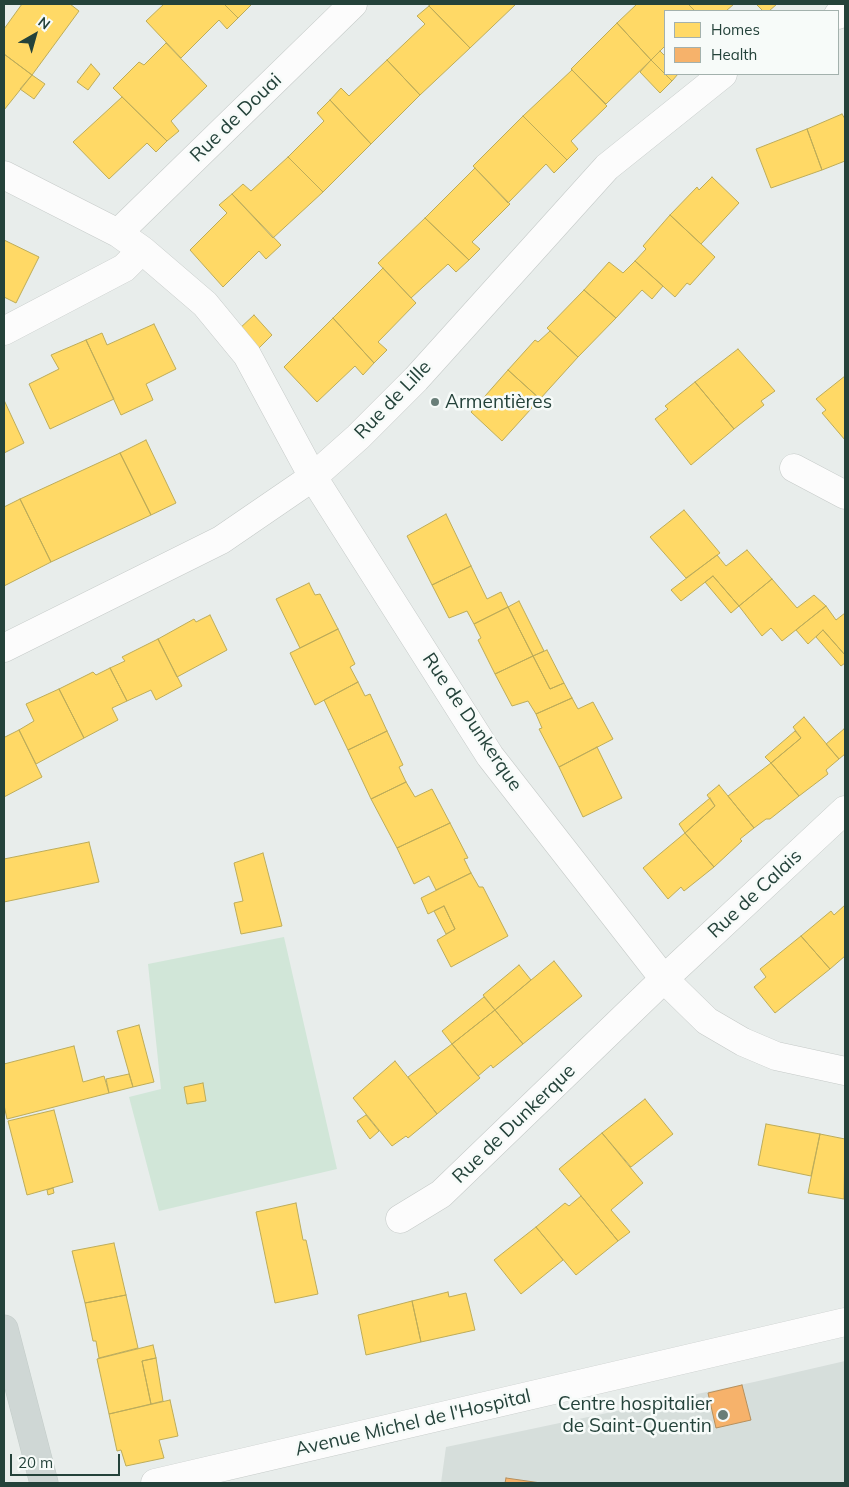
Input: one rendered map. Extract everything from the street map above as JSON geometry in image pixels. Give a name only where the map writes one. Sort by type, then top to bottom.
[{"type":"main road","points":[[4,1329],[44,1483]]},
{"type":"street","name":"Rue de Douai","points":[[118,233],[353,4]]},
{"type":"street","name":"Rue de Lille","points":[[4,648],[222,540],[313,477],[358,437],[416,379],[607,167],[722,75]]},
{"type":"street","name":"Rue de Dunkerque","points":[[4,175],[118,233],[142,250],[205,304],[247,355],[313,477],[490,756],[664,979],[707,1021],[743,1042],[776,1056],[845,1071]]},
{"type":"street","points":[[4,331],[124,268],[142,250]]},
{"type":"street","points":[[794,468],[845,495]]},
{"type":"street","name":"Rue de Calais","points":[[664,979],[845,810]]},
{"type":"street","name":"Rue de Dunkerque","points":[[400,1219],[441,1194],[664,979]]},
{"type":"street","name":"Avenue Michel de l'Hospital","points":[[155,1483],[845,1322]]},
{"type":"shaded area","name":"Centre hospitalier de Saint-Quentin","points":[[845,1361],[845,1483],[441,1483],[446,1447]]},
{"type":"green space","points":[[284,937],[337,1169],[159,1211],[129,1097],[161,1089],[148,964]]},
{"type":"building: Homes","points":[[22,4],[70,4],[79,11],[32,75],[4,54],[4,29]]},
{"type":"building: Homes","points":[[164,4],[224,4],[238,18],[227,29],[219,20],[181,58],[146,21]]},
{"type":"building: Homes","points":[[224,4],[249,4],[251,5],[238,18]]},
{"type":"building: Homes","points":[[430,4],[516,4],[470,48],[429,6]]},
{"type":"building: Homes","points":[[637,4],[688,4],[694,10],[664,10],[664,47],[651,60],[617,23]]},
{"type":"building: Homes","points":[[688,4],[734,4],[727,10],[694,10]]},
{"type":"building: Homes","points":[[756,4],[777,4],[770,10],[762,10]]},
{"type":"building: Homes","points":[[429,6],[470,48],[420,95],[387,60],[425,24],[417,16]]},
{"type":"building: Homes","points":[[617,23],[651,60],[606,104],[571,69]]},
{"type":"building: Homes","points":[[166,43],[207,86],[171,121],[179,131],[167,141],[113,88],[139,62],[144,65]]},
{"type":"building: Homes","points":[[660,51],[664,55],[664,73],[651,60]]},
{"type":"building: Homes","points":[[4,54],[32,75],[4,110]]},
{"type":"building: Homes","points":[[387,60],[420,95],[371,144],[330,100],[341,88],[349,96]]},
{"type":"building: Homes","points":[[651,60],[672,81],[660,93],[640,72]]},
{"type":"building: Homes","points":[[91,64],[100,74],[88,90],[77,82]]},
{"type":"building: Homes","points":[[572,70],[607,106],[571,141],[578,149],[567,160],[523,116]]},
{"type":"building: Homes","points":[[32,75],[45,84],[34,99],[20,89]]},
{"type":"building: Homes","points":[[666,75],[677,75],[672,81]]},
{"type":"building: Homes","points":[[122,97],[167,141],[156,152],[147,143],[109,179],[73,142]]},
{"type":"building: Homes","points":[[330,100],[371,144],[323,192],[288,157],[324,121],[317,113]]},
{"type":"building: Homes","points":[[842,114],[845,119],[845,161],[822,170],[807,129]]},
{"type":"building: Homes","points":[[523,116],[567,160],[554,173],[546,164],[508,203],[473,166]]},
{"type":"building: Homes","points":[[807,129],[822,170],[771,188],[756,149]]},
{"type":"building: Homes","points":[[288,157],[323,192],[273,238],[232,194],[243,184],[251,191]]},
{"type":"building: Homes","points":[[475,168],[510,204],[472,242],[480,249],[469,260],[425,218]]},
{"type":"building: Homes","points":[[712,177],[739,203],[701,244],[670,215],[697,187],[699,190]]},
{"type":"building: Homes","points":[[232,194],[281,245],[266,259],[259,251],[223,287],[190,250],[227,213],[219,205]]},
{"type":"building: Homes","points":[[670,215],[715,257],[690,285],[687,283],[675,297],[635,261],[646,249],[643,246]]},
{"type":"building: Homes","points":[[425,218],[469,260],[456,272],[448,264],[411,298],[378,263]]},
{"type":"building: Homes","points":[[4,240],[39,257],[16,303],[4,297]]},
{"type":"building: Homes","points":[[635,261],[663,286],[652,299],[642,290],[616,318],[584,290],[609,262],[623,273]]},
{"type":"building: Homes","points":[[383,268],[416,303],[378,342],[387,350],[374,363],[333,318]]},
{"type":"building: Homes","points":[[584,290],[616,318],[578,357],[547,328]]},
{"type":"building: Homes","points":[[254,315],[272,335],[256,351],[238,330]]},
{"type":"building: Homes","points":[[333,318],[374,363],[363,375],[355,366],[317,402],[284,367]]},
{"type":"building: Homes","points":[[154,324],[176,369],[146,384],[153,400],[121,415],[86,340],[102,333],[107,345]]},
{"type":"building: Homes","points":[[550,331],[578,357],[540,399],[508,370],[535,340],[538,342]]},
{"type":"building: Homes","points":[[86,340],[114,399],[50,429],[29,384],[59,369],[51,355]]},
{"type":"building: Homes","points":[[738,349],[775,391],[761,401],[764,405],[734,429],[695,382]]},
{"type":"building: Homes","points":[[508,370],[540,399],[502,441],[471,412]]},
{"type":"building: Homes","points":[[845,376],[845,440],[822,413],[826,410],[816,399]]},
{"type":"building: Homes","points":[[695,382],[734,429],[691,465],[655,419],[668,409],[665,406]]},
{"type":"building: Homes","points":[[4,400],[24,443],[4,453]]},
{"type":"building: Homes","points":[[146,440],[176,503],[151,515],[120,453]]},
{"type":"building: Homes","points":[[120,453],[151,515],[51,562],[20,499]]},
{"type":"building: Homes","points":[[20,499],[51,562],[4,586],[4,507]]},
{"type":"building: Homes","points":[[684,510],[720,553],[686,578],[650,537]]},
{"type":"building: Homes","points":[[446,514],[471,566],[432,585],[407,536]]},
{"type":"building: Homes","points":[[747,550],[772,579],[739,606],[713,576],[681,601],[671,590],[717,555],[726,566]]},
{"type":"building: Homes","points":[[471,566],[487,599],[501,592],[508,607],[474,624],[467,611],[449,618],[432,585]]},
{"type":"building: Homes","points":[[713,576],[739,606],[731,613],[705,582]]},
{"type":"building: Homes","points":[[772,579],[797,608],[814,595],[826,606],[782,641],[771,628],[762,636],[739,606]]},
{"type":"building: Homes","points":[[309,583],[315,595],[320,594],[338,629],[300,648],[276,599]]},
{"type":"building: Homes","points":[[519,601],[544,651],[533,656],[508,607]]},
{"type":"building: Homes","points":[[826,606],[836,620],[845,613],[845,655],[823,630],[808,644],[796,630]]},
{"type":"building: Homes","points":[[508,607],[533,656],[495,674],[478,640],[481,638],[474,624]]},
{"type":"building: Homes","points":[[210,615],[227,650],[177,677],[158,639],[194,619],[196,622]]},
{"type":"building: Homes","points":[[338,629],[355,664],[350,667],[358,682],[315,705],[290,653]]},
{"type":"building: Homes","points":[[823,630],[845,655],[845,663],[841,666],[816,637]]},
{"type":"building: Homes","points":[[158,639],[182,686],[156,700],[151,690],[127,701],[110,668],[125,661],[122,657]]},
{"type":"building: Homes","points":[[547,650],[564,683],[550,689],[533,656]]},
{"type":"building: Homes","points":[[533,656],[550,689],[564,683],[572,698],[536,714],[528,701],[512,706],[495,674]]},
{"type":"building: Homes","points":[[110,668],[127,701],[112,708],[118,720],[84,738],[59,689],[93,672],[96,675]]},
{"type":"building: Homes","points":[[358,682],[365,696],[370,694],[387,731],[348,750],[324,700]]},
{"type":"building: Homes","points":[[59,689],[84,738],[36,764],[19,730],[34,721],[26,704]]},
{"type":"building: Homes","points":[[572,698],[578,709],[593,702],[613,739],[559,767],[539,729],[542,728],[536,714]]},
{"type":"building: Homes","points":[[804,717],[839,759],[826,770],[828,774],[799,796],[771,763],[801,738],[793,727]]},
{"type":"building: Homes","points":[[844,729],[845,754],[839,759],[826,744]]},
{"type":"building: Homes","points":[[19,730],[42,777],[4,797],[4,736]]},
{"type":"building: Homes","points":[[387,731],[403,765],[399,767],[406,782],[371,799],[348,750]]},
{"type":"building: Homes","points":[[795,731],[801,738],[771,763],[765,757]]},
{"type":"building: Homes","points":[[597,747],[622,798],[583,817],[559,767]]},
{"type":"building: Homes","points":[[771,763],[799,796],[770,819],[766,819],[754,828],[728,796]]},
{"type":"building: Homes","points":[[406,782],[415,797],[432,789],[450,823],[397,848],[371,799]]},
{"type":"building: Homes","points":[[719,785],[754,828],[740,839],[742,841],[714,867],[685,833],[715,806],[707,795]]},
{"type":"building: Homes","points":[[710,798],[715,806],[685,833],[679,824]]},
{"type":"building: Homes","points":[[450,823],[468,858],[464,859],[471,873],[436,890],[429,876],[414,884],[397,848]]},
{"type":"building: Homes","points":[[685,833],[714,867],[684,891],[681,887],[668,899],[643,868]]},
{"type":"building: Homes","points":[[89,842],[99,882],[4,902],[4,859]]},
{"type":"building: Homes","points":[[263,853],[282,926],[241,934],[234,903],[243,901],[234,863]]},
{"type":"building: Homes","points":[[471,873],[479,887],[483,887],[508,936],[451,967],[437,940],[455,929],[444,906],[428,914],[421,898]]},
{"type":"building: Homes","points":[[845,905],[845,956],[830,969],[801,936],[831,911],[834,915]]},
{"type":"building: Homes","points":[[444,906],[455,929],[446,934],[434,911]]},
{"type":"building: Homes","points":[[801,936],[830,969],[775,1013],[754,987],[766,977],[760,969]]},
{"type":"building: Homes","points":[[554,961],[582,996],[523,1044],[495,1010]]},
{"type":"building: Homes","points":[[519,965],[531,980],[495,1010],[483,995]]},
{"type":"building: Homes","points":[[484,997],[495,1010],[452,1044],[442,1031]]},
{"type":"building: Homes","points":[[495,1010],[523,1044],[493,1068],[491,1065],[478,1076],[452,1044]]},
{"type":"building: Homes","points":[[139,1025],[154,1082],[133,1087],[117,1031]]},
{"type":"building: Homes","points":[[452,1044],[480,1078],[437,1114],[408,1077]]},
{"type":"building: Homes","points":[[74,1046],[83,1082],[104,1076],[109,1093],[7,1119],[4,1105],[4,1064]]},
{"type":"building: Homes","points":[[395,1061],[437,1114],[408,1138],[406,1136],[392,1146],[353,1098]]},
{"type":"building: Homes","points":[[129,1074],[133,1087],[109,1093],[106,1079]]},
{"type":"building: Homes","points":[[203,1083],[206,1101],[187,1104],[184,1087]]},
{"type":"building: Homes","points":[[645,1099],[673,1134],[631,1167],[602,1133]]},
{"type":"building: Homes","points":[[54,1110],[73,1182],[27,1195],[8,1121]]},
{"type":"building: Homes","points":[[366,1115],[379,1131],[370,1139],[357,1121]]},
{"type":"building: Homes","points":[[766,1124],[820,1134],[811,1176],[758,1165]]},
{"type":"building: Homes","points":[[602,1133],[643,1183],[611,1210],[630,1232],[618,1241],[559,1169]]},
{"type":"building: Homes","points":[[820,1134],[845,1139],[844,1199],[808,1193]]},
{"type":"building: Homes","points":[[53,1188],[54,1193],[48,1195],[47,1190]]},
{"type":"building: Homes","points":[[581,1196],[618,1241],[576,1275],[536,1227],[565,1203],[569,1206]]},
{"type":"building: Homes","points":[[296,1203],[303,1240],[306,1240],[318,1294],[275,1303],[256,1212]]},
{"type":"building: Homes","points":[[536,1227],[563,1260],[521,1294],[494,1260]]},
{"type":"building: Homes","points":[[114,1243],[126,1295],[85,1303],[72,1251]]},
{"type":"building: Homes","points":[[448,1292],[449,1297],[466,1293],[475,1330],[421,1342],[412,1301]]},
{"type":"building: Homes","points":[[126,1295],[138,1348],[99,1358],[96,1341],[93,1341],[85,1303]]},
{"type":"building: Homes","points":[[412,1301],[421,1342],[366,1355],[358,1315]]},
{"type":"building: Homes","points":[[153,1345],[156,1358],[142,1361],[151,1404],[109,1414],[97,1359]]},
{"type":"building: Homes","points":[[156,1358],[163,1401],[151,1404],[142,1361]]},
{"type":"building: Homes","points":[[170,1400],[178,1436],[159,1440],[164,1458],[126,1466],[121,1450],[117,1451],[109,1414]]},
{"type":"building: Health","points":[[742,1385],[751,1420],[716,1428],[708,1393]]},
{"type":"building: Health","points":[[506,1478],[541,1483],[505,1483]]},
{"type":"place","name":"Armentières","points":[[435,402]]},
{"type":"place","name":"Centre hospitalier de Saint-Quentin","points":[[723,1415]]}]
